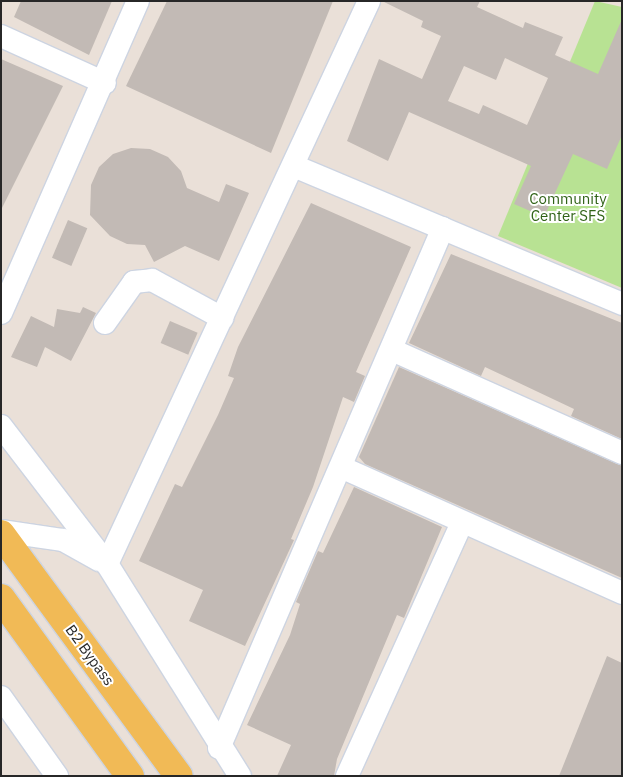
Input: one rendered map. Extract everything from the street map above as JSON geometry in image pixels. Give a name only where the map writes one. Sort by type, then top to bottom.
[{"type":"main road","name":"B2 Bypass","points":[[1,534],[179,776]]},
{"type":"main road","points":[[1,598],[130,776]]},
{"type":"street","points":[[1,314],[105,83],[138,1]]},
{"type":"street","points":[[107,564],[294,166],[369,1]]},
{"type":"street","points":[[1,36],[105,83]]},
{"type":"street","points":[[294,166],[622,304]]},
{"type":"street","points":[[219,748],[343,468],[443,228]]},
{"type":"street","points":[[105,323],[134,282],[152,280],[222,318]]},
{"type":"street","points":[[392,350],[622,453]]},
{"type":"street","points":[[1,426],[107,564],[219,748],[240,776]]},
{"type":"street","points":[[343,468],[622,593]]},
{"type":"street","points":[[347,776],[462,522]]},
{"type":"street","points":[[1,530],[63,540],[107,564]]},
{"type":"street","points":[[1,697],[57,776]]},
{"type":"green space","name":"Community Center SFS","points":[[595,1],[622,7],[622,288],[498,236]]},
{"type":"building","points":[[21,1],[112,1],[89,55],[14,17]]},
{"type":"building","points":[[167,1],[333,1],[271,153],[126,86]]},
{"type":"building","points":[[382,1],[480,1],[477,7],[523,28],[525,22],[563,37],[555,55],[598,74],[622,19],[622,135],[607,169],[573,154],[544,217],[514,204],[531,166],[409,112],[388,161],[347,141],[379,59],[422,79],[441,36],[421,27],[423,21]],"holes":[[[505,58],[548,78],[527,125],[483,105],[479,114],[448,101],[464,66],[496,80]]]},
{"type":"building","points":[[1,59],[63,86],[1,210]]},
{"type":"building","points":[[131,148],[150,149],[168,157],[181,171],[187,188],[219,202],[226,184],[249,193],[219,261],[185,246],[154,262],[145,245],[127,244],[110,236],[90,215],[91,185],[99,167],[113,154]]},
{"type":"building","points":[[311,203],[411,247],[356,372],[365,376],[354,402],[343,397],[313,487],[291,539],[294,540],[245,646],[189,621],[203,590],[139,561],[175,484],[182,487],[218,415],[234,378],[228,376],[238,347]]},
{"type":"building","points":[[68,220],[87,228],[71,266],[52,258]]},
{"type":"building","points":[[451,254],[622,323],[622,439],[571,416],[574,409],[485,367],[481,376],[409,343]]},
{"type":"building","points":[[83,307],[96,313],[71,361],[45,347],[37,367],[11,357],[31,316],[54,327],[57,309],[80,313]]},
{"type":"building","points":[[170,321],[198,333],[188,355],[161,343]]},
{"type":"building","points":[[399,367],[622,466],[622,578],[365,464],[359,457]]},
{"type":"building","points":[[354,487],[442,527],[404,618],[397,615],[337,759],[334,776],[277,776],[291,745],[247,725],[290,635],[300,604],[296,602],[318,551],[323,553]]},
{"type":"building","points":[[607,656],[622,663],[622,776],[559,776]]}]
